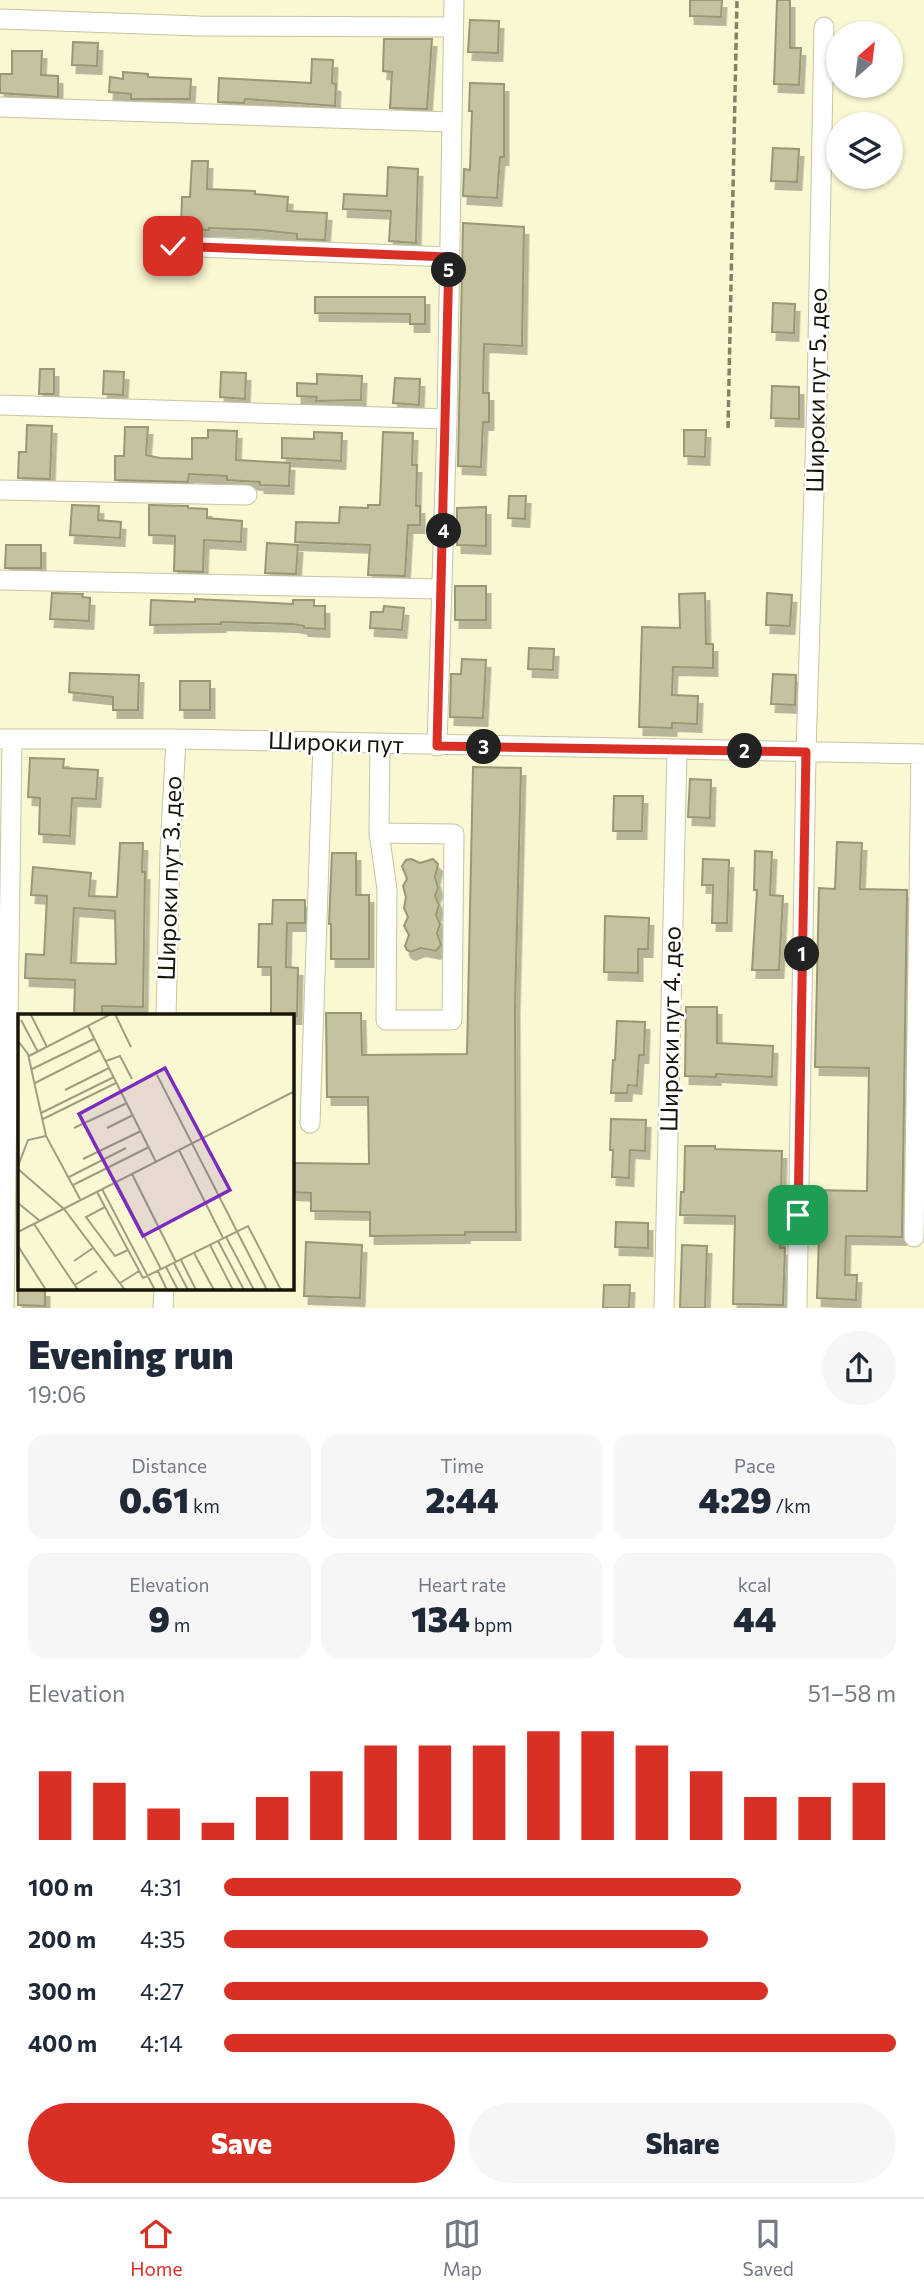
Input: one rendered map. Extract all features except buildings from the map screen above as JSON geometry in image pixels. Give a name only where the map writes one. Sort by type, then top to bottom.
[{"type":"street","points":[[437,746],[447,419],[454,0]]},
{"type":"street","points":[[0,19],[279,27],[453,27]]},
{"type":"street","name":"Широки пут 5. део","points":[[797,1308],[806,752],[817,395],[824,27]]},
{"type":"street","points":[[0,107],[451,122]]},
{"type":"street","points":[[173,246],[449,257]]},
{"type":"street","points":[[0,405],[447,419]]},
{"type":"street","points":[[0,490],[247,495]]},
{"type":"street","points":[[0,580],[442,589]]},
{"type":"street","points":[[4,1308],[6,739]]},
{"type":"street","name":"Широки пут","points":[[6,739],[176,739],[923,754]]},
{"type":"street","name":"Широки пут 3. део","points":[[166,1014],[176,739]]},
{"type":"street","points":[[310,1123],[323,743]]},
{"type":"street","points":[[379,833],[454,834],[452,1020],[386,1020],[387,889],[379,833],[380,744]]},
{"type":"street","name":"Широки пут 4. део","points":[[664,1308],[677,750]]},
{"type":"street","points":[[914,1237],[923,754]]},
{"type":"street","points":[[163,1308],[164,1290]]},
{"type":"path","points":[[728,428],[737,0]]},
{"type":"route","points":[[173,246],[449,257],[437,746],[806,752],[798,1215]]}]
